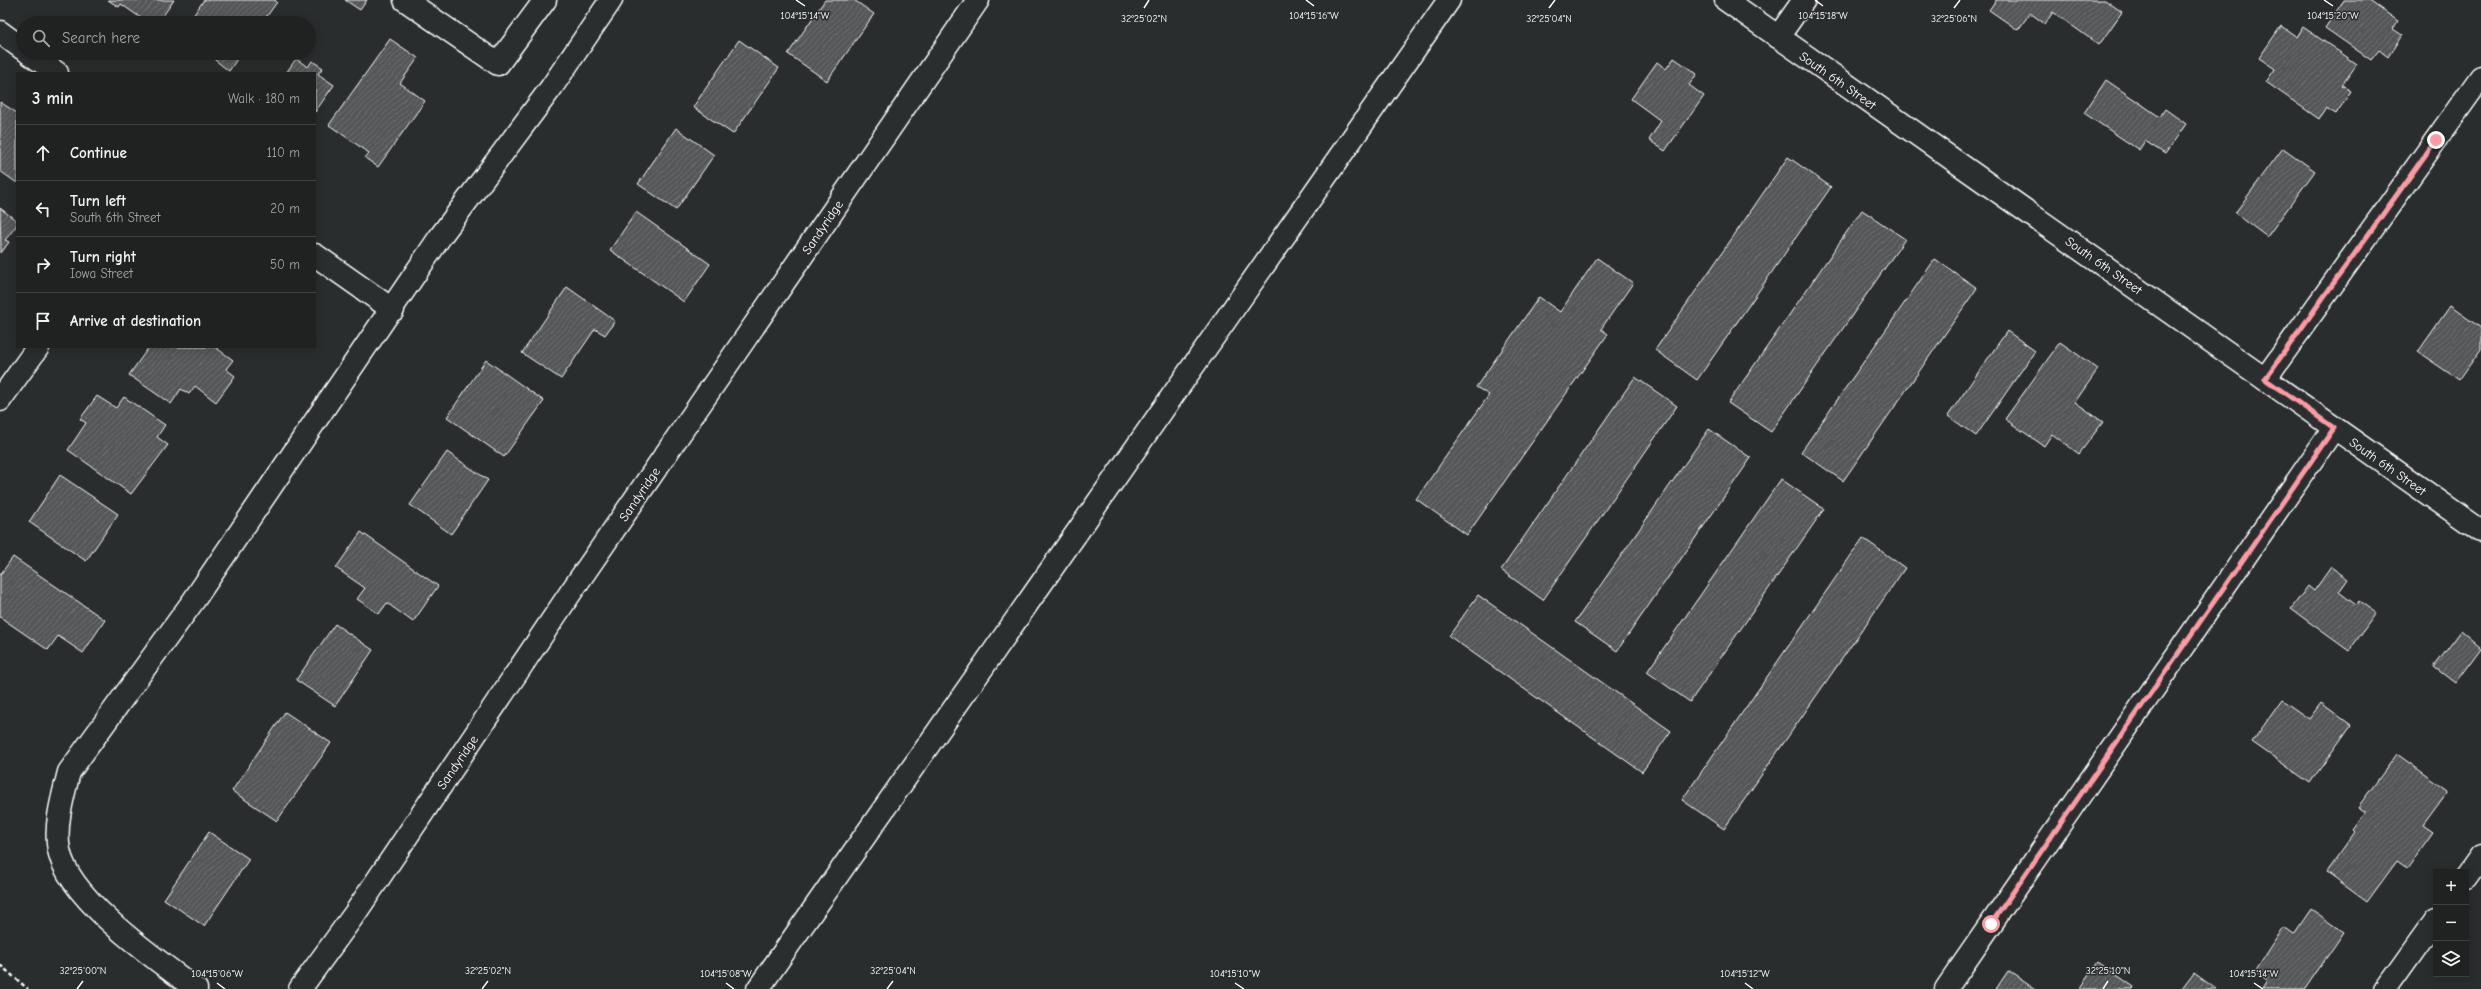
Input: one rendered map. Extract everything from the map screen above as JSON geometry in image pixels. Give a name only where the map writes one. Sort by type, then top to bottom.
[{"type":"street","points":[[405,0],[498,64],[545,0]]},
{"type":"street","points":[[196,989],[134,942],[85,896],[69,875],[59,851],[58,838],[62,798],[69,772],[194,600],[393,310],[440,237],[551,88],[612,0]]},
{"type":"street","name":"Sandyridge","points":[[300,989],[356,912],[589,566],[978,0]]},
{"type":"street","points":[[758,989],[1449,0]]},
{"type":"street","name":"South 6th Street","points":[[1726,0],[2481,531]]},
{"type":"street","points":[[1778,37],[1804,0]]},
{"type":"street","points":[[0,32],[16,44]]},
{"type":"street","points":[[39,60],[56,72]]},
{"type":"street","points":[[2265,379],[2481,77]]},
{"type":"street","points":[[316,256],[393,310]]},
{"type":"street","points":[[0,400],[37,348]]},
{"type":"street","points":[[1946,989],[2334,428]]},
{"type":"street","points":[[2469,873],[2481,856]]},
{"type":"street","points":[[2386,989],[2433,923]]},
{"type":"path","points":[[0,965],[28,989]]},
{"type":"building","points":[[108,0],[174,0],[163,16],[138,16],[121,4],[119,7]]},
{"type":"building","points":[[204,0],[275,0],[277,2],[267,16],[193,16]]},
{"type":"building","points":[[345,0],[367,0],[360,10]]},
{"type":"building","points":[[825,0],[854,0],[874,14],[827,81],[788,54]]},
{"type":"building","points":[[1996,0],[2105,0],[2122,12],[2099,45],[2053,12],[2045,24],[2030,13],[2018,30],[1989,10]]},
{"type":"building","points":[[2344,0],[2368,0],[2398,21],[2393,29],[2402,35],[2388,57],[2379,50],[2371,60],[2325,28]]},
{"type":"building","points":[[2281,26],[2297,37],[2303,27],[2357,64],[2342,85],[2351,91],[2336,114],[2326,108],[2319,119],[2266,82],[2275,69],[2259,58]]},
{"type":"building","points":[[390,39],[418,58],[400,83],[425,101],[378,167],[365,158],[369,153],[329,125]]},
{"type":"building","points":[[739,40],[779,68],[733,134],[693,107]]},
{"type":"building","points":[[1674,58],[1697,74],[1689,85],[1704,96],[1665,151],[1649,140],[1661,121],[1631,99],[1657,62],[1666,69]]},
{"type":"building","points":[[215,60],[236,60],[229,71]]},
{"type":"building","points":[[295,60],[308,67],[312,61],[323,68],[318,74],[334,85],[316,111],[316,72],[287,72]]},
{"type":"building","points":[[2106,80],[2160,117],[2165,109],[2186,124],[2165,154],[2145,141],[2139,150],[2084,113]]},
{"type":"building","points":[[0,102],[16,112],[16,182],[0,171]]},
{"type":"building","points":[[676,128],[714,155],[676,210],[638,184]]},
{"type":"building","points":[[2283,148],[2315,171],[2267,237],[2235,213]]},
{"type":"building","points":[[1788,157],[1831,187],[1697,380],[1655,350]]},
{"type":"building","points":[[0,208],[16,220],[16,226],[5,240],[9,242],[1,253]]},
{"type":"building","points":[[1862,210],[1905,239],[1771,432],[1728,403]]},
{"type":"building","points":[[636,212],[710,264],[684,302],[610,250]]},
{"type":"building","points":[[1597,258],[1633,283],[1601,329],[1608,334],[1467,535],[1416,499],[1489,395],[1476,387],[1539,297],[1560,312]]},
{"type":"building","points":[[1935,259],[1977,288],[1843,481],[1801,452]]},
{"type":"building","points":[[567,287],[615,321],[605,335],[595,329],[561,379],[522,353]]},
{"type":"building","points":[[2450,306],[2481,328],[2481,349],[2459,380],[2418,352]]},
{"type":"building","points":[[2007,331],[2035,351],[1976,436],[1948,416]]},
{"type":"building","points":[[2060,342],[2098,369],[2075,402],[2103,422],[2079,454],[2052,434],[2044,446],[2005,419]]},
{"type":"building","points":[[148,348],[216,348],[233,360],[226,369],[235,376],[216,402],[195,386],[189,394],[181,389],[171,404],[129,375]]},
{"type":"building","points":[[486,360],[544,401],[504,457],[447,417]]},
{"type":"building","points":[[1635,377],[1677,406],[1543,600],[1501,570]]},
{"type":"building","points":[[97,396],[116,408],[124,397],[165,425],[157,437],[168,445],[131,494],[68,450],[86,423],[80,419]]},
{"type":"building","points":[[1709,429],[1751,458],[1617,651],[1575,622]]},
{"type":"building","points":[[447,452],[488,480],[451,534],[410,505]]},
{"type":"building","points":[[60,475],[118,514],[86,561],[29,522]]},
{"type":"building","points":[[1781,479],[1824,509],[1690,702],[1647,672]]},
{"type":"building","points":[[361,532],[438,586],[413,622],[387,603],[379,614],[357,599],[365,588],[336,568]]},
{"type":"building","points":[[1863,538],[1905,568],[1724,829],[1682,800]]},
{"type":"building","points":[[13,557],[105,620],[83,653],[58,636],[48,650],[0,617],[0,575]]},
{"type":"building","points":[[2331,567],[2348,579],[2339,592],[2356,605],[2359,601],[2376,613],[2349,651],[2291,609],[2308,586],[2314,591]]},
{"type":"building","points":[[1478,595],[1671,731],[1642,772],[1449,636]]},
{"type":"building","points":[[335,624],[373,650],[335,706],[296,680]]},
{"type":"building","points":[[2461,631],[2481,648],[2455,683],[2434,667]]},
{"type":"building","points":[[2282,700],[2309,719],[2321,703],[2351,725],[2310,783],[2252,742]]},
{"type":"building","points":[[285,712],[331,743],[277,821],[232,791]]},
{"type":"building","points":[[2397,754],[2448,791],[2423,825],[2433,832],[2407,868],[2397,861],[2367,902],[2326,872],[2355,832],[2353,830],[2366,812],[2358,807]]},
{"type":"building","points":[[209,832],[249,859],[204,926],[164,899]]},
{"type":"building","points":[[2311,909],[2344,932],[2305,989],[2262,989],[2267,981],[2254,972],[2284,927],[2294,934]]},
{"type":"building","points":[[2098,962],[2134,987],[2133,989],[2079,989]]},
{"type":"building","points":[[2008,971],[2035,989],[1996,989]]},
{"type":"building","points":[[2194,973],[2216,989],[2182,989]]},
{"type":"route","points":[[1991,924],[2334,428],[2265,379],[2436,140]]}]
